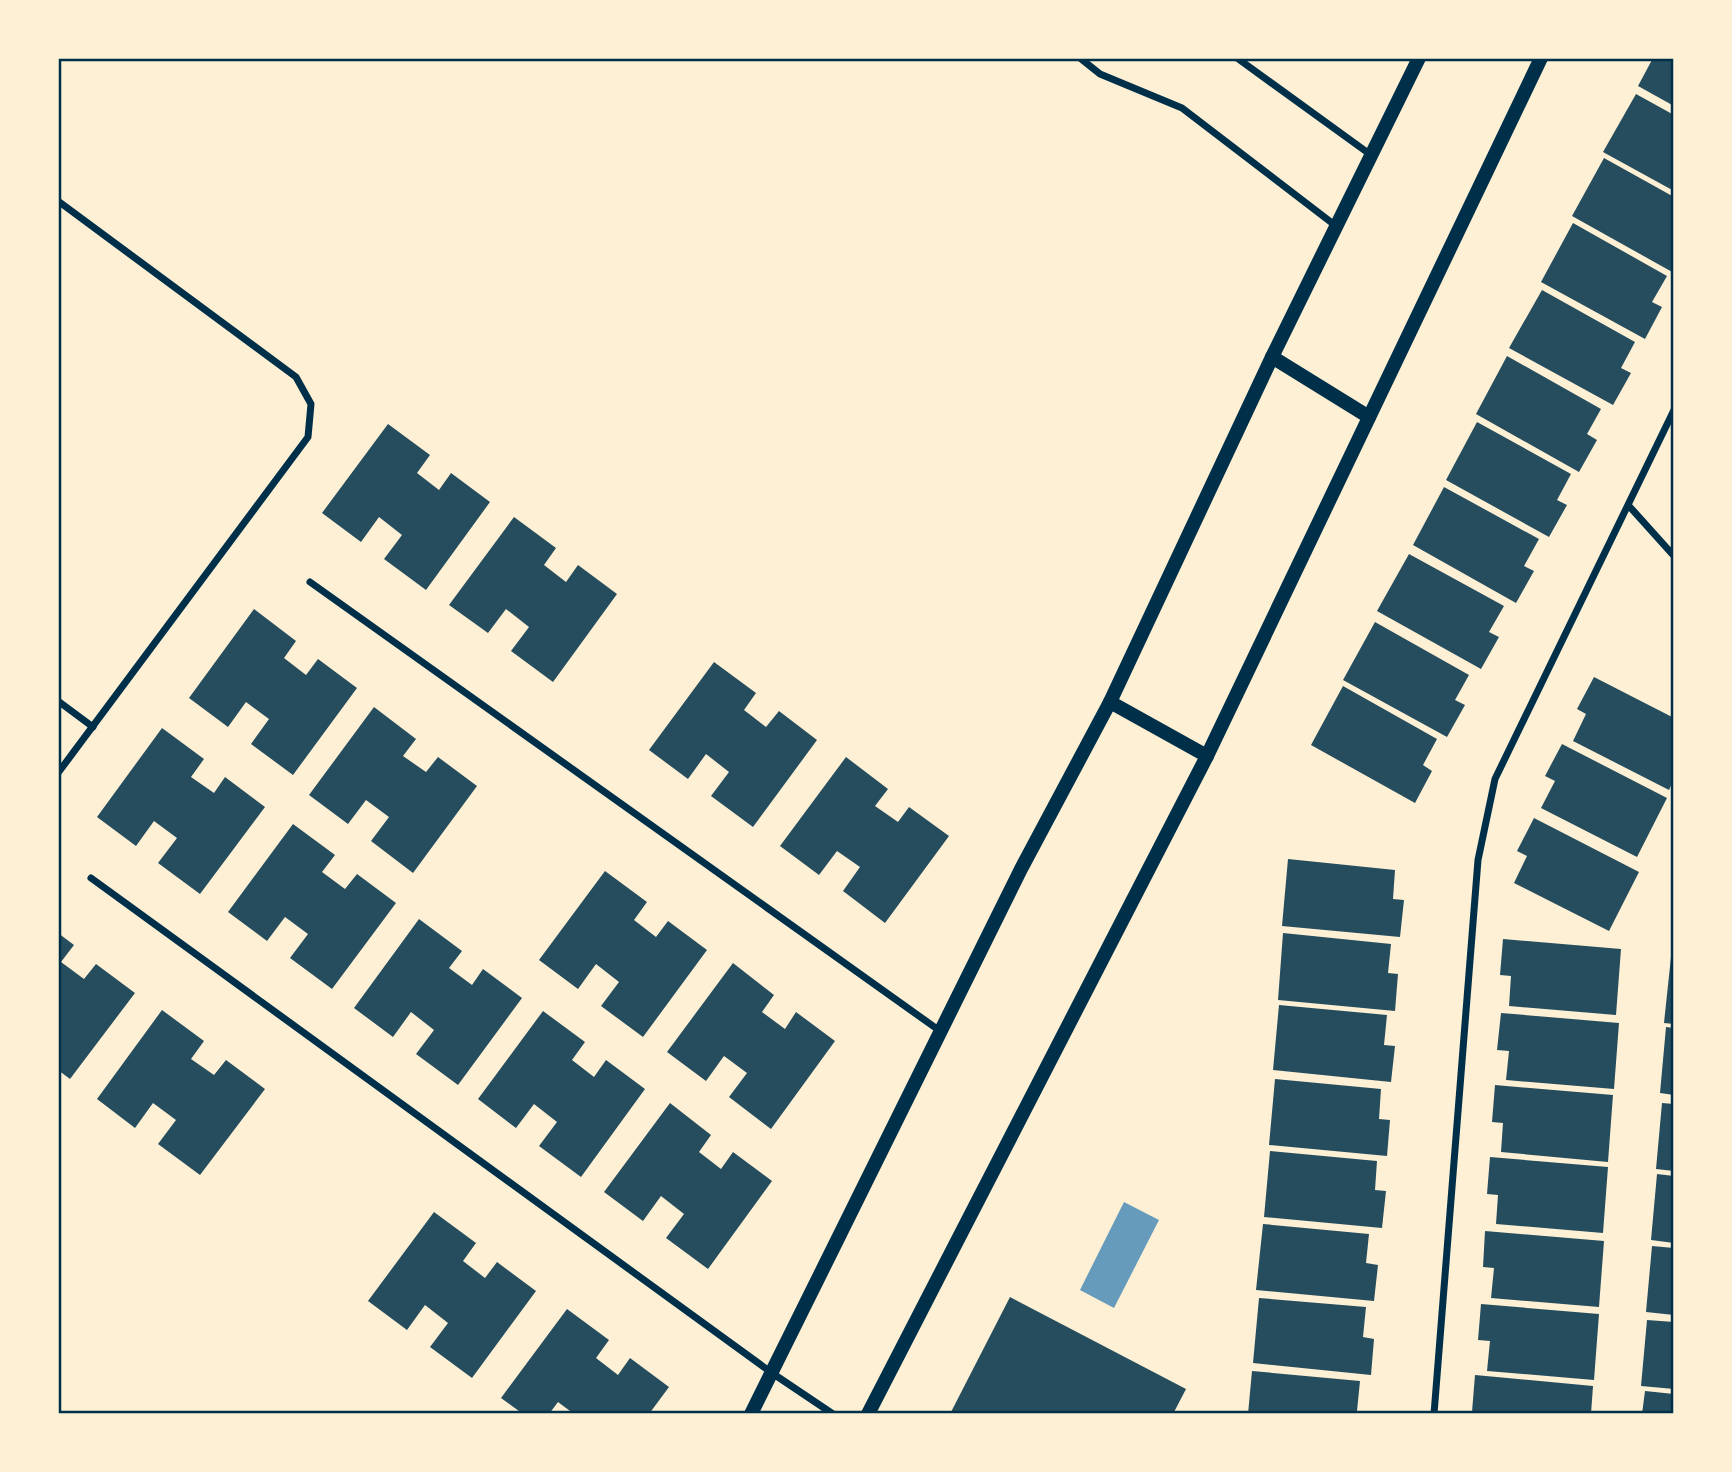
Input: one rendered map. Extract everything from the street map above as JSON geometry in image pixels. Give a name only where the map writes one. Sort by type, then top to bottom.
[{"type":"main road","points":[[751,1414],[1021,869],[1110,702],[1272,357],[1419,58]]},
{"type":"main road","points":[[868,1414],[1207,756],[1541,58]]},
{"type":"main road","points":[[1272,357],[1370,417]]},
{"type":"main road","points":[[1110,702],[1207,756]]},
{"type":"street","points":[[1080,58],[1100,74],[1182,108],[1336,227]]},
{"type":"street","points":[[1237,58],[1371,155]]},
{"type":"street","points":[[58,201],[296,377],[311,404],[308,437],[58,773]]},
{"type":"street","points":[[1434,1414],[1478,860],[1496,779],[1674,410]]},
{"type":"street","points":[[1629,506],[1674,556]]},
{"type":"street","points":[[310,582],[941,1031]]},
{"type":"street","points":[[58,701],[93,727]]},
{"type":"street","points":[[90,878],[772,1373],[833,1414]]},
{"type":"water","points":[[1124,1202],[1159,1220],[1114,1308],[1080,1290]]},
{"type":"building","points":[[1653,58],[1674,58],[1674,106],[1638,86]]},
{"type":"building","points":[[1636,94],[1674,115],[1674,191],[1603,152]]},
{"type":"building","points":[[1604,158],[1674,197],[1674,273],[1572,216]]},
{"type":"building","points":[[1573,223],[1667,276],[1652,302],[1662,307],[1645,339],[1541,282]]},
{"type":"building","points":[[1542,290],[1635,342],[1621,368],[1631,373],[1613,405],[1509,348]]},
{"type":"building","points":[[1507,356],[1601,409],[1587,434],[1597,440],[1579,472],[1476,414]]},
{"type":"building","points":[[1477,422],[1571,474],[1557,500],[1567,505],[1549,537],[1446,480]]},
{"type":"building","points":[[388,424],[430,455],[417,473],[439,490],[451,473],[490,502],[426,590],[384,559],[402,535],[379,517],[361,542],[322,513]]},
{"type":"building","points":[[1444,487],[1539,539],[1524,566],[1534,571],[1516,603],[1413,545]]},
{"type":"building","points":[[514,517],[556,548],[544,565],[566,582],[578,565],[617,594],[553,682],[511,651],[529,627],[506,609],[488,633],[449,605]]},
{"type":"building","points":[[1409,554],[1504,606],[1489,632],[1499,637],[1481,669],[1377,611]]},
{"type":"building","points":[[254,609],[296,641],[284,658],[306,675],[318,659],[357,688],[293,775],[251,744],[269,719],[246,702],[228,727],[189,698]]},
{"type":"building","points":[[1375,622],[1469,675],[1455,700],[1465,705],[1447,737],[1343,680]]},
{"type":"building","points":[[714,662],[756,693],[744,710],[766,727],[779,711],[817,740],[753,827],[711,796],[729,772],[706,754],[688,779],[649,750]]},
{"type":"building","points":[[1594,677],[1674,718],[1674,779],[1669,790],[1573,741],[1586,714],[1577,709]]},
{"type":"building","points":[[1343,686],[1437,739],[1423,765],[1432,771],[1415,803],[1311,745]]},
{"type":"building","points":[[374,707],[416,739],[403,756],[426,772],[438,757],[477,786],[413,873],[371,841],[389,817],[366,800],[348,824],[309,795]]},
{"type":"building","points":[[162,728],[204,759],[191,777],[214,793],[225,777],[265,807],[200,894],[158,863],[177,838],[154,821],[136,846],[97,817]]},
{"type":"building","points":[[1562,744],[1667,798],[1637,857],[1541,808],[1555,781],[1545,776]]},
{"type":"building","points":[[846,757],[888,789],[875,806],[898,822],[909,807],[949,836],[885,923],[843,891],[860,867],[837,851],[819,875],[780,846]]},
{"type":"building","points":[[1534,818],[1639,872],[1609,931],[1514,883],[1527,856],[1517,851]]},
{"type":"building","points":[[293,824],[335,855],[322,872],[345,889],[357,874],[396,903],[332,989],[290,958],[308,934],[285,917],[267,941],[228,912]]},
{"type":"building","points":[[1288,859],[1395,870],[1393,899],[1404,900],[1400,937],[1282,926]]},
{"type":"building","points":[[605,871],[647,902],[634,920],[656,937],[668,921],[707,950],[643,1037],[601,1006],[619,982],[596,964],[578,989],[539,960]]},
{"type":"building","points":[[419,919],[462,951],[449,968],[472,985],[483,969],[522,998],[458,1085],[416,1054],[434,1030],[411,1012],[393,1037],[354,1008]]},
{"type":"building","points":[[58,933],[74,945],[61,962],[84,979],[96,964],[135,993],[70,1079],[58,1070]]},
{"type":"building","points":[[1283,933],[1391,944],[1388,973],[1398,974],[1395,1011],[1278,1000]]},
{"type":"building","points":[[1503,939],[1621,949],[1616,1015],[1509,1006],[1511,976],[1500,975]]},
{"type":"building","points":[[1671,957],[1674,957],[1674,1024],[1664,1023]]},
{"type":"building","points":[[733,963],[774,995],[762,1012],[785,1029],[796,1012],[835,1041],[771,1129],[729,1097],[747,1073],[724,1056],[706,1081],[667,1052]]},
{"type":"building","points":[[1279,1005],[1387,1015],[1384,1045],[1395,1046],[1391,1082],[1273,1070]]},
{"type":"building","points":[[162,1010],[204,1041],[191,1059],[214,1075],[226,1060],[265,1089],[200,1175],[158,1144],[176,1120],[153,1103],[135,1128],[97,1099]]},
{"type":"building","points":[[543,1011],[585,1042],[572,1060],[594,1077],[606,1060],[645,1089],[581,1177],[539,1146],[557,1122],[534,1104],[516,1128],[478,1099]]},
{"type":"building","points":[[1501,1013],[1619,1023],[1614,1089],[1506,1080],[1509,1051],[1497,1050]]},
{"type":"building","points":[[1666,1027],[1674,1028],[1674,1095],[1660,1093]]},
{"type":"building","points":[[1275,1079],[1381,1089],[1379,1119],[1390,1120],[1387,1156],[1269,1145]]},
{"type":"building","points":[[1495,1085],[1613,1095],[1608,1162],[1501,1152],[1503,1123],[1492,1122]]},
{"type":"building","points":[[670,1103],[711,1135],[699,1152],[721,1169],[733,1152],[772,1181],[708,1269],[666,1238],[684,1214],[661,1196],[643,1221],[604,1192]]},
{"type":"building","points":[[1662,1103],[1674,1104],[1674,1171],[1656,1169]]},
{"type":"building","points":[[1270,1151],[1377,1161],[1375,1190],[1386,1191],[1382,1228],[1264,1217]]},
{"type":"building","points":[[1490,1157],[1608,1167],[1603,1233],[1496,1224],[1498,1195],[1487,1194]]},
{"type":"building","points":[[1657,1174],[1674,1176],[1674,1243],[1651,1240]]},
{"type":"building","points":[[434,1212],[476,1243],[463,1261],[485,1278],[497,1262],[536,1291],[472,1378],[430,1347],[448,1323],[425,1305],[407,1330],[368,1301]]},
{"type":"building","points":[[1263,1224],[1369,1234],[1366,1263],[1378,1265],[1374,1301],[1256,1290]]},
{"type":"building","points":[[1485,1231],[1604,1241],[1599,1307],[1491,1298],[1494,1268],[1483,1267]]},
{"type":"building","points":[[1652,1246],[1674,1248],[1674,1315],[1646,1312]]},
{"type":"building","points":[[1010,1297],[1186,1389],[1173,1414],[950,1414]]},
{"type":"building","points":[[1259,1298],[1366,1307],[1363,1337],[1374,1339],[1371,1375],[1253,1363]]},
{"type":"building","points":[[1481,1304],[1599,1314],[1594,1380],[1487,1371],[1490,1341],[1478,1340]]},
{"type":"building","points":[[567,1309],[609,1340],[596,1358],[618,1375],[630,1358],[669,1387],[649,1414],[574,1414],[558,1402],[549,1414],[523,1414],[501,1398]]},
{"type":"building","points":[[1647,1320],[1674,1322],[1674,1389],[1641,1386]]},
{"type":"building","points":[[1252,1371],[1360,1381],[1357,1411],[1368,1411],[1368,1414],[1248,1414]]},
{"type":"building","points":[[1475,1375],[1593,1386],[1591,1414],[1472,1412]]},
{"type":"building","points":[[1645,1391],[1674,1394],[1674,1414],[1642,1414]]}]
